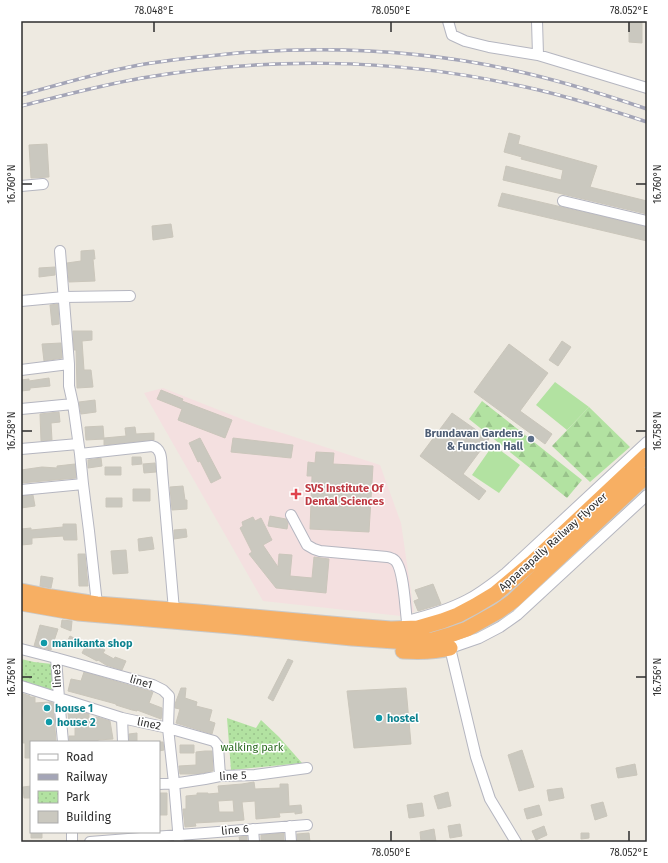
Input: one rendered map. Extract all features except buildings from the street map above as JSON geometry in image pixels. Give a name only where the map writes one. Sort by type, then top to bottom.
[{"type":"highway","name":"Appanapally Railway Flyover","points":[[430,633],[501,589],[538,558],[647,455]]},
{"type":"highway","name":"Appanapally Railway Flyover","points":[[430,633],[450,635],[467,629],[499,611],[513,601],[647,475]]},
{"type":"highway","points":[[21,591],[97,604],[174,610],[232,621]]},
{"type":"highway","points":[[21,603],[78,613],[232,621],[353,632],[418,628],[430,633]]},
{"type":"highway","points":[[353,632],[381,624],[407,621]]},
{"type":"highway","points":[[353,632],[374,645],[404,652],[429,652],[450,648]]},
{"type":"street","points":[[448,21],[452,35],[465,41],[538,55],[647,88]]},
{"type":"street","points":[[537,21],[538,55]]},
{"type":"street","points":[[21,186],[43,184]]},
{"type":"street","points":[[563,201],[647,221]]},
{"type":"street","points":[[60,251],[70,386],[97,604]]},
{"type":"street","points":[[21,301],[64,297],[130,296]]},
{"type":"street","points":[[21,370],[69,364]]},
{"type":"street","points":[[21,409],[73,404]]},
{"type":"street","points":[[291,515],[307,544],[314,549],[320,551],[387,557],[397,562],[402,575],[407,621],[449,608],[466,600],[484,590],[506,574],[647,442]]},
{"type":"street","points":[[21,449],[79,449],[152,446],[158,449],[160,452],[164,492],[174,610]]},
{"type":"street","points":[[21,490],[83,484]]},
{"type":"street","points":[[516,842],[490,799],[476,757],[450,648],[480,638],[500,627],[517,615],[647,495]]},
{"type":"street","name":"line1","points":[[21,650],[56,658],[153,685],[163,690],[168,696],[168,728]]},
{"type":"street","name":"line3","points":[[56,658],[63,741]]},
{"type":"street","name":"line2","points":[[21,686],[122,718],[168,728],[178,838]]},
{"type":"street","points":[[122,718],[124,741]]},
{"type":"street","points":[[168,728],[214,741],[218,746],[220,776]]},
{"type":"street","name":"line 5","points":[[160,784],[220,776],[255,775],[307,768]]},
{"type":"street","name":"line 6","points":[[90,842],[178,838],[219,831],[307,825]]},
{"type":"street","points":[[290,826],[291,842]]},
{"type":"street","points":[[253,829],[254,842]]},
{"type":"street","points":[[219,831],[220,842]]},
{"type":"shaded area","name":"SVS Institute Of Dental Sciences","points":[[163,388],[252,423],[380,465],[401,523],[414,612],[401,616],[263,601],[144,393]]},
{"type":"green space","points":[[555,382],[589,407],[567,430],[536,405]]},
{"type":"green space","points":[[482,401],[582,480],[567,498],[469,419]]},
{"type":"green space","points":[[589,407],[630,447],[590,482],[552,446]]},
{"type":"green space","points":[[493,445],[520,465],[499,493],[472,475]]},
{"type":"green space","points":[[21,659],[52,664],[52,690],[21,681]]},
{"type":"green space","name":"walking park","points":[[227,718],[256,728],[261,720],[279,737],[302,763],[231,770]]},
{"type":"railway","points":[[21,95],[98,74],[157,62],[238,53],[341,50],[410,54],[478,63],[563,83],[647,109]]},
{"type":"railway","points":[[21,106],[112,84],[188,71],[234,66],[327,63],[374,65],[466,75],[563,96],[647,122]]},
{"type":"place","name":"Brundavan Gardens & Function Hall","points":[[531,439]]},
{"type":"place","name":"SVS Institute Of Dental Sciences","points":[[296,494]]},
{"type":"place","name":"manikanta shop","points":[[44,643]]},
{"type":"place","name":"house 1","points":[[47,708]]},
{"type":"place","name":"hostel","points":[[379,718]]},
{"type":"place","name":"house 2","points":[[49,722]]}]
